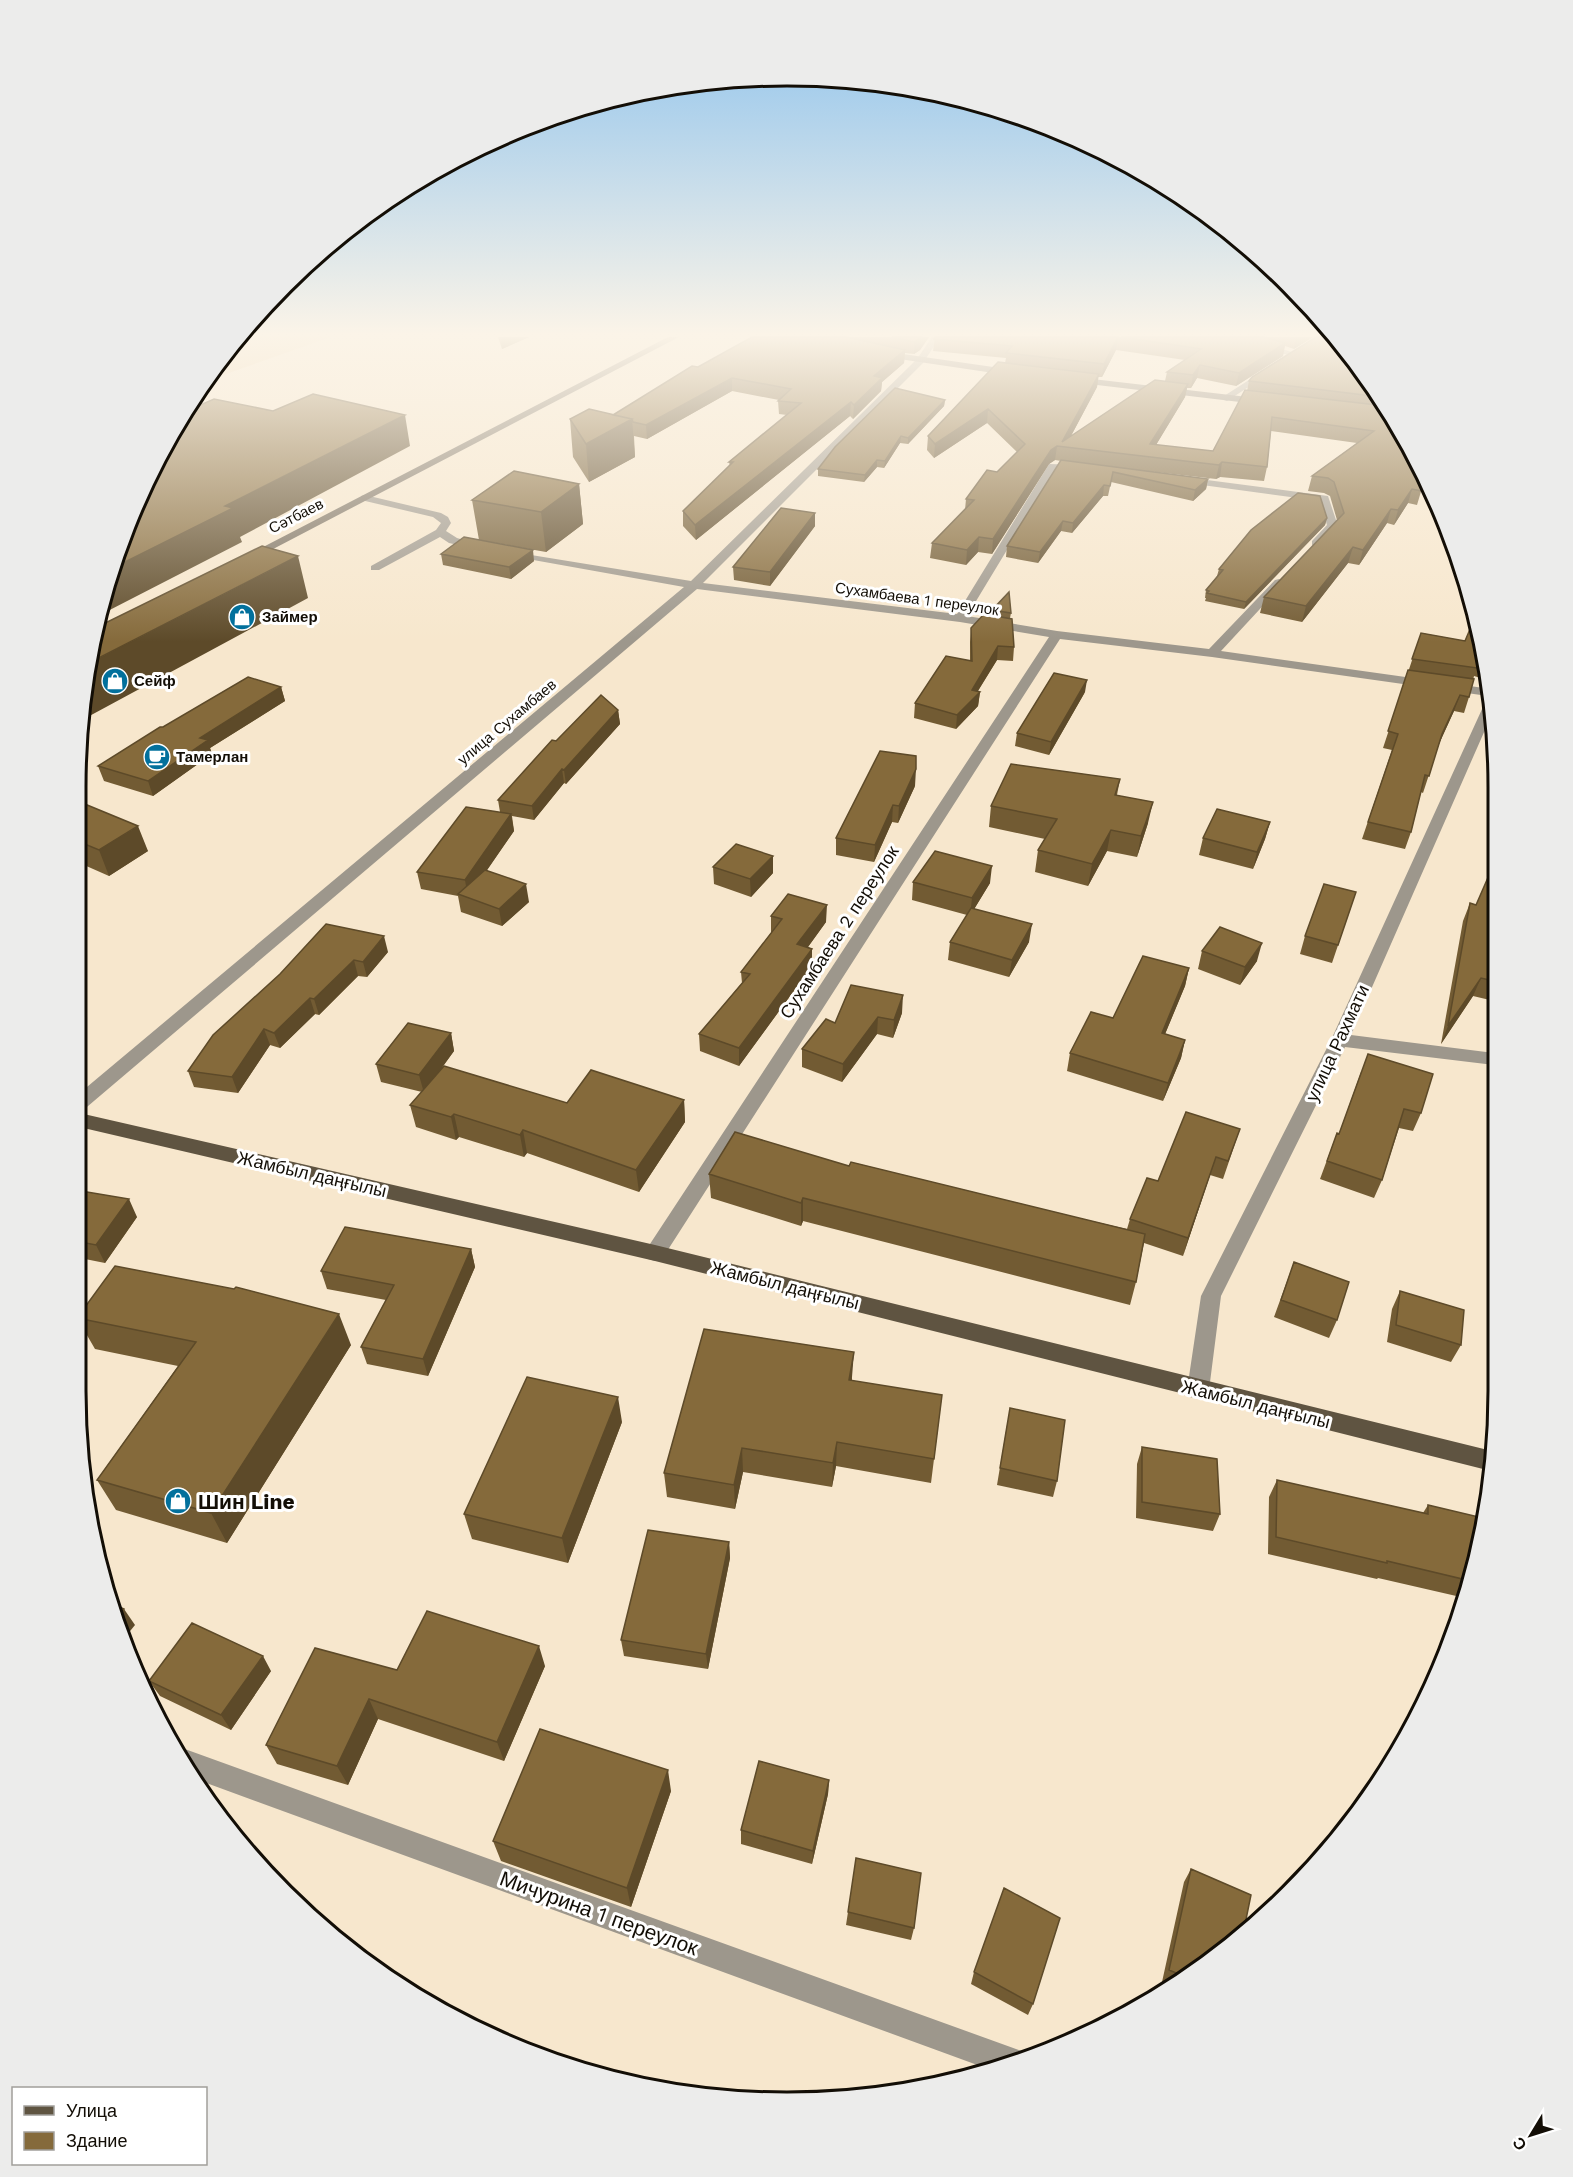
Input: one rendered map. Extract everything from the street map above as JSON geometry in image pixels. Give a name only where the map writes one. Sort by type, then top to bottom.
[{"type":"main road","name":"Жамбыл даңғылы","points":[[86,1122],[656,1253],[1198,1390],[1484,1459]]},
{"type":"street","name":"Сәтбаев","points":[[240,562],[480,439]]},
{"type":"street","name":"улица Сухамбаев","points":[[86,1098],[694,585],[842,439]]},
{"type":"street","points":[[960,618],[1053,466],[1098,470]]},
{"type":"street","points":[[1167,478],[1324,498],[1333,526],[1308,551]]},
{"type":"street","points":[[365,498],[437,514],[446,523],[440,532],[375,568]]},
{"type":"street","name":"Сухамбаева 1 переулок","points":[[440,532],[453,541],[496,550],[694,585],[960,618],[1057,634],[1212,653],[1481,691]]},
{"type":"street","points":[[1212,653],[1284,576]]},
{"type":"street","name":"Сухамбаева 2 переулок","points":[[656,1253],[1057,634]]},
{"type":"street","name":"улица Рахмати","points":[[1198,1390],[1211,1296],[1340,1040],[1484,717]]},
{"type":"street","points":[[1340,1040],[1488,1058]]},
{"type":"street","name":"Мичурина 1 переулок","points":[[195,1766],[999,2058]]},
{"type":"building","points":[[178,439],[358,439],[225,506],[233,508],[122,563],[139,518]]},
{"type":"building","points":[[583,439],[596,439],[586,444]]},
{"type":"building","points":[[758,439],[805,439],[695,525],[683,511],[733,462],[729,462]]},
{"type":"building","points":[[844,439],[899,439],[885,461],[877,460],[865,475],[818,469]]},
{"type":"building","points":[[930,439],[943,439],[935,444]]},
{"type":"building","points":[[1019,439],[1064,439],[1062,442],[1067,439],[1153,439],[1150,444],[1213,451],[1220,439],[1270,439],[1267,467],[1222,462],[1219,465],[1057,446],[1051,450],[993,539],[979,537],[967,550],[932,543],[974,500],[966,499],[987,470],[997,472],[1025,444]]},
{"type":"building","points":[[1364,439],[1395,439],[1422,491],[1412,489],[1398,510],[1391,509],[1363,550],[1353,547],[1306,606],[1264,597],[1344,513],[1334,482],[1328,478],[1312,476]]},
{"type":"building","points":[[1061,460],[1208,479],[1195,490],[1113,472],[1110,486],[1104,485],[1073,523],[1063,521],[1040,552],[1007,546]]},
{"type":"building","points":[[514,471],[579,484],[541,512],[472,500]]},
{"type":"building","points":[[1298,493],[1320,496],[1327,518],[1246,602],[1207,593],[1209,591],[1206,590],[1223,570],[1219,569],[1251,530]]},
{"type":"building","points":[[781,508],[815,513],[770,572],[733,567]]},
{"type":"building","points":[[464,537],[533,550],[509,567],[441,554]]},
{"type":"building","points":[[262,546],[298,556],[97,659],[105,623]]},
{"type":"building","points":[[1009,592],[1011,613],[992,610]]},
{"type":"building","points":[[984,614],[1012,619],[1014,647],[998,646],[972,690],[980,692],[957,715],[915,703],[946,656],[972,661],[971,628]]},
{"type":"building","points":[[1470,630],[1477,668],[1412,659],[1421,633],[1465,641]]},
{"type":"building","points":[[1408,670],[1474,679],[1469,697],[1460,695],[1442,734],[1429,776],[1425,775],[1411,832],[1368,822],[1398,734],[1388,731]]},
{"type":"building","points":[[1054,673],[1087,680],[1051,742],[1017,733]]},
{"type":"building","points":[[248,677],[281,687],[200,738],[208,740],[148,781],[98,766],[160,727]]},
{"type":"building","points":[[601,695],[618,710],[564,770],[562,769],[532,806],[498,800],[552,740],[556,741]]},
{"type":"building","points":[[880,751],[916,756],[916,769],[899,806],[893,805],[875,845],[836,838]]},
{"type":"building","points":[[1011,764],[1120,779],[1115,795],[1153,802],[1141,836],[1111,830],[1092,864],[1038,850],[1057,819],[991,806]]},
{"type":"building","points":[[86,805],[138,826],[99,850],[86,845]]},
{"type":"building","points":[[466,807],[511,814],[465,880],[417,872]]},
{"type":"building","points":[[1217,809],[1270,822],[1257,852],[1203,838]]},
{"type":"building","points":[[736,844],[773,856],[750,879],[713,867]]},
{"type":"building","points":[[935,851],[992,866],[972,898],[913,882]]},
{"type":"building","points":[[485,870],[526,884],[499,909],[458,894]]},
{"type":"building","points":[[1488,877],[1488,980],[1481,978],[1448,1026],[1470,903],[1476,905]]},
{"type":"building","points":[[1324,884],[1356,892],[1338,945],[1305,936]]},
{"type":"building","points":[[788,894],[827,905],[797,944],[812,949],[739,1048],[699,1034],[750,974],[741,972],[782,919],[771,916]]},
{"type":"building","points":[[971,908],[1032,924],[1012,960],[950,942]]},
{"type":"building","points":[[326,924],[384,936],[363,962],[354,960],[314,999],[310,998],[274,1033],[264,1029],[232,1077],[188,1071],[213,1035],[280,974]]},
{"type":"building","points":[[1220,927],[1262,943],[1245,967],[1202,951]]},
{"type":"building","points":[[1143,956],[1189,968],[1162,1033],[1185,1040],[1168,1083],[1070,1053],[1091,1012],[1113,1018]]},
{"type":"building","points":[[851,985],[903,995],[894,1020],[878,1017],[843,1064],[802,1049],[826,1019],[835,1023]]},
{"type":"building","points":[[408,1023],[451,1033],[419,1075],[376,1064]]},
{"type":"building","points":[[1368,1054],[1433,1074],[1421,1113],[1404,1109],[1382,1180],[1327,1161]]},
{"type":"building","points":[[444,1066],[567,1103],[591,1070],[684,1100],[636,1170],[523,1130],[520,1135],[454,1114],[451,1117],[410,1105]]},
{"type":"building","points":[[1186,1112],[1240,1129],[1228,1161],[1216,1157],[1188,1238],[1130,1219],[1147,1178],[1158,1181]]},
{"type":"building","points":[[735,1132],[849,1166],[851,1162],[1145,1234],[1136,1282],[803,1198],[801,1203],[709,1174]]},
{"type":"building","points":[[86,1192],[129,1199],[96,1245],[86,1243]]},
{"type":"building","points":[[345,1227],[471,1249],[423,1359],[361,1347],[394,1285],[321,1271]]},
{"type":"building","points":[[1294,1262],[1349,1282],[1337,1320],[1281,1300]]},
{"type":"building","points":[[115,1266],[234,1289],[236,1287],[339,1314],[211,1513],[97,1480],[196,1342],[86,1320],[86,1306]]},
{"type":"building","points":[[1400,1291],[1464,1310],[1461,1345],[1396,1325]]},
{"type":"building","points":[[704,1329],[854,1352],[849,1380],[942,1395],[934,1459],[837,1442],[833,1463],[742,1448],[734,1485],[664,1473]]},
{"type":"building","points":[[527,1377],[618,1397],[562,1538],[464,1514]]},
{"type":"building","points":[[1010,1408],[1065,1420],[1057,1481],[1000,1468]]},
{"type":"building","points":[[1142,1447],[1217,1459],[1220,1514],[1142,1502]]},
{"type":"building","points":[[1277,1480],[1428,1514],[1428,1505],[1476,1516],[1462,1579],[1276,1537]]},
{"type":"building","points":[[648,1530],[729,1542],[706,1654],[621,1640]]},
{"type":"building","points":[[427,1611],[539,1646],[497,1742],[369,1699],[337,1766],[266,1745],[315,1648],[397,1670]]},
{"type":"building","points":[[192,1623],[263,1656],[221,1715],[149,1681]]},
{"type":"building","points":[[540,1729],[668,1770],[627,1888],[493,1841]]},
{"type":"building","points":[[759,1761],[829,1780],[813,1851],[741,1830]]},
{"type":"building","points":[[856,1858],[921,1873],[914,1928],[848,1912]]},
{"type":"building","points":[[1191,1869],[1251,1895],[1246,1921],[1176,1973],[1169,1970]]},
{"type":"building","points":[[1004,1888],[1060,1918],[1033,2004],[974,1972]]},
{"type":"place","name":"Займер","points":[[242,617]]},
{"type":"place","name":"Сейф","points":[[115,681]]},
{"type":"place","name":"Тамерлан","points":[[157,757]]},
{"type":"place","name":"Шин Line","points":[[178,1501]]}]
